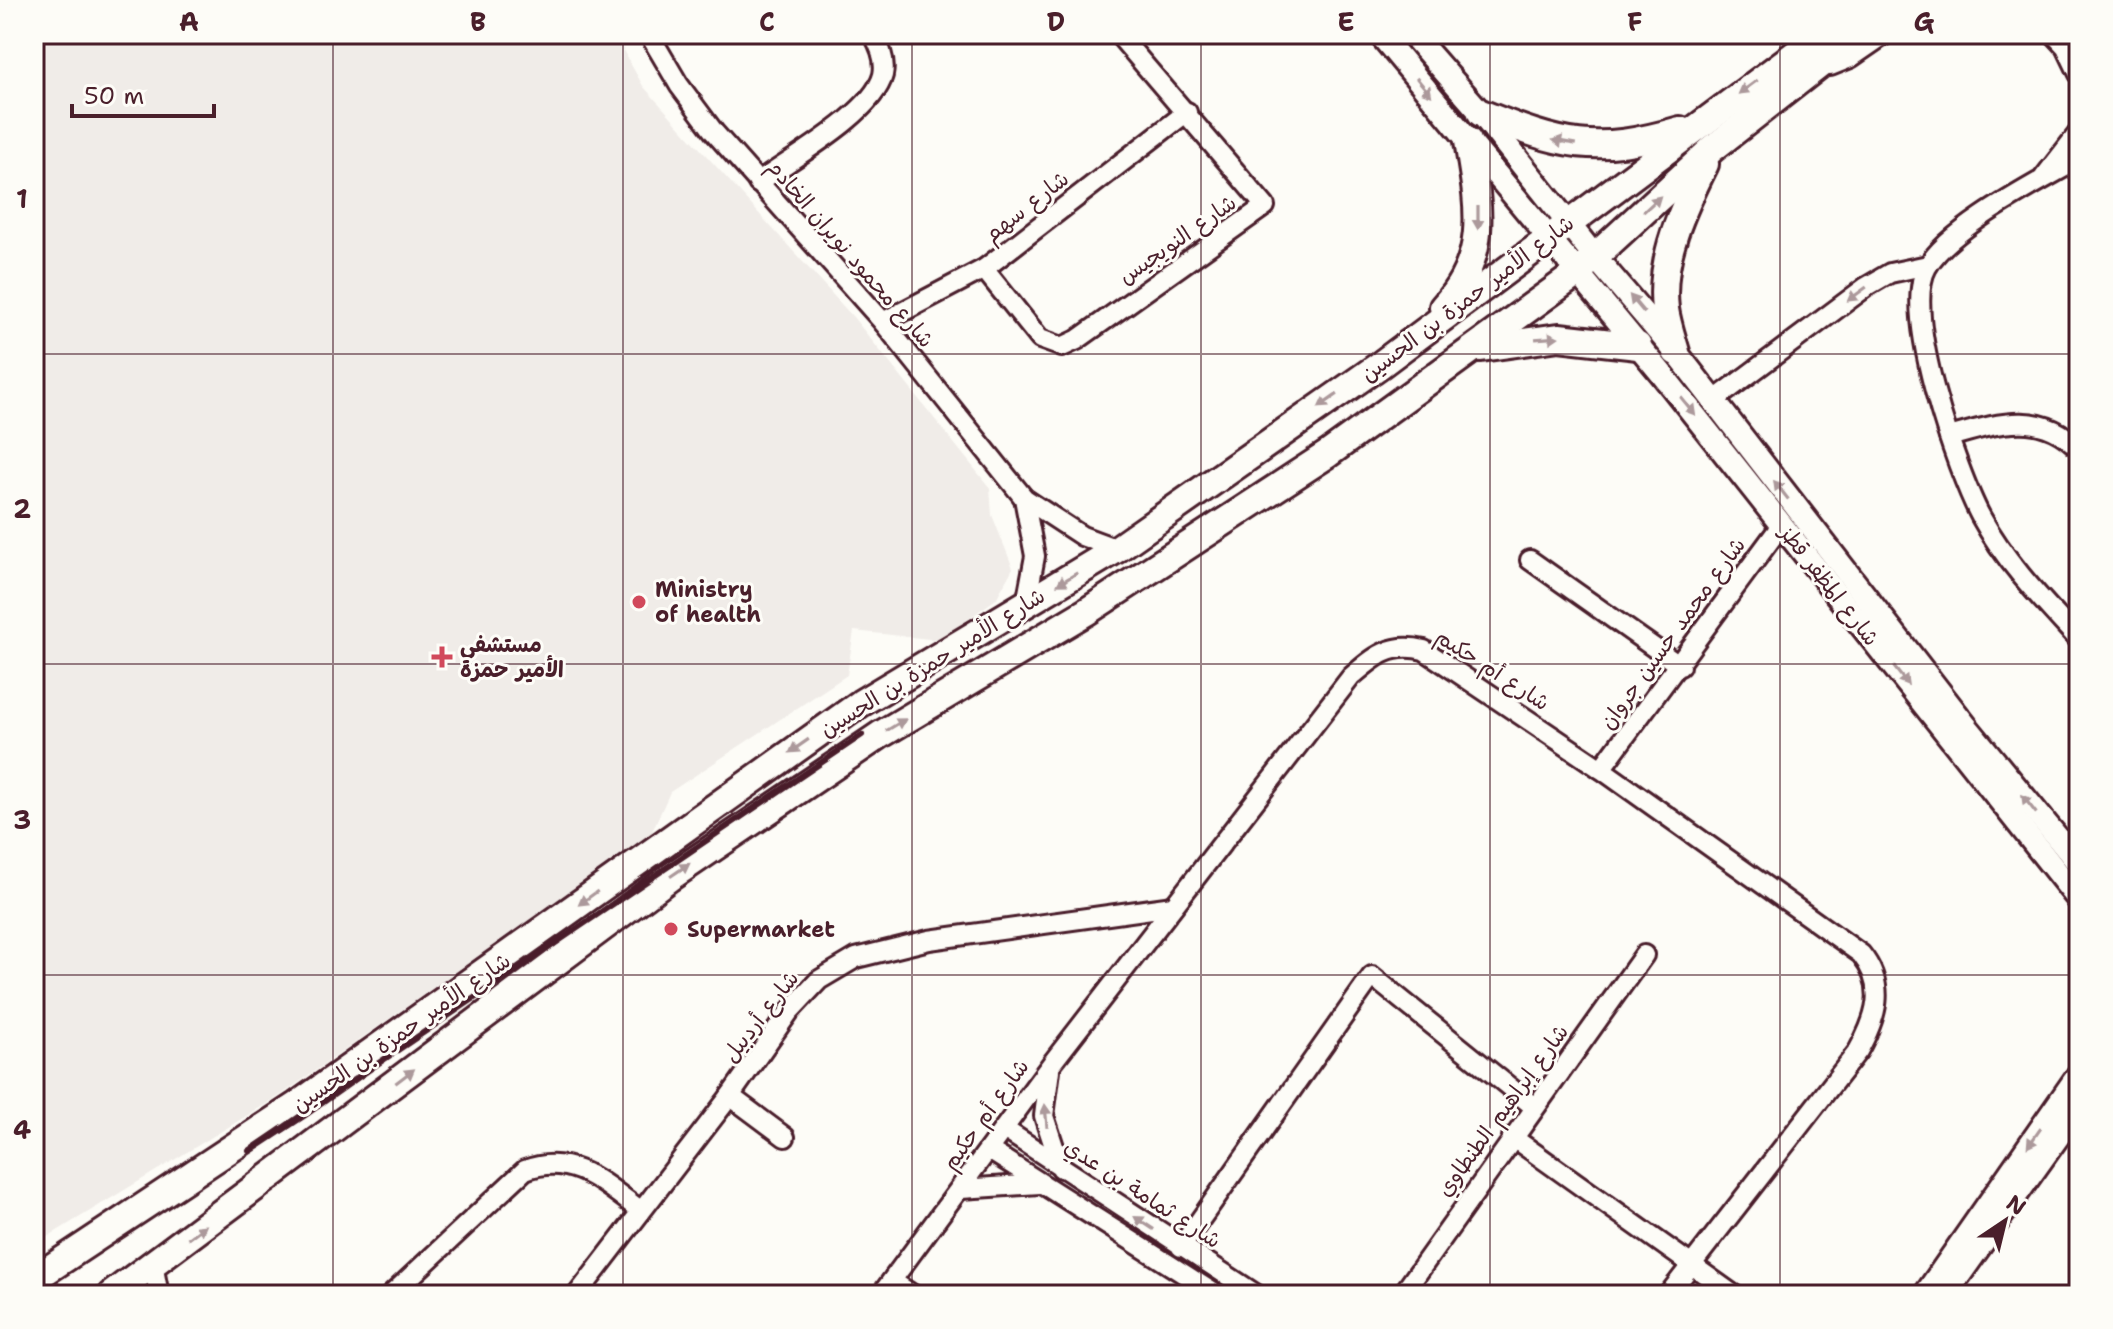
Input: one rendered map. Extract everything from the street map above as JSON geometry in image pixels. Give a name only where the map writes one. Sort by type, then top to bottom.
[{"type":"main road","name":"شارع الأمير حمزة بن الحسين","points":[[39,1274],[309,1097],[861,703],[1117,549],[1415,337],[1695,126],[1812,45],[1859,34]]},
{"type":"main road","name":"شارع الأمير حمزة بن الحسين","points":[[111,1295],[669,878],[880,735],[1086,612],[1263,497],[1586,266],[1712,149],[1812,45]]},
{"type":"main road","points":[[1481,113],[1545,139],[1597,146],[1638,142],[1695,126]]},
{"type":"main road","points":[[1415,337],[1452,297],[1465,275],[1477,241],[1480,222],[1468,141]]},
{"type":"main road","points":[[1676,352],[1665,308],[1670,252],[1687,199],[1712,149]]},
{"type":"main road","points":[[1470,350],[1504,342],[1559,337],[1638,346]]},
{"type":"street","name":"شارع محمود نويران الخادم","points":[[649,34],[679,85],[758,183],[883,322],[1024,498],[1082,536],[1117,549]]},
{"type":"street","points":[[758,183],[872,97],[883,72],[883,59],[873,34]]},
{"type":"street","name":"شارع النويجيس","points":[[984,269],[1040,339],[1062,347],[1077,340],[1265,206],[1118,34]]},
{"type":"street","points":[[1380,34],[1468,141],[1558,230]]},
{"type":"street","points":[[1412,34],[1481,113],[1558,230],[1586,266]]},
{"type":"street","points":[[1812,45],[1842,61],[1882,34]]},
{"type":"street","points":[[2066,45],[2079,74]]},
{"type":"street","name":"شارع سهم","points":[[883,322],[984,269],[1187,112]]},
{"type":"street","points":[[2043,178],[2079,132]]},
{"type":"street","points":[[2079,159],[2043,178],[1957,236],[1928,265],[1921,279],[1920,319],[1932,380],[1949,437],[1981,517],[2026,581],[2079,640]]},
{"type":"street","points":[[1712,402],[1866,287],[1890,273],[1928,265]]},
{"type":"street","name":"شارع المظفر قطز","points":[[1586,266],[1638,346],[2079,900]]},
{"type":"street","name":"شارع المظفر قطز","points":[[1586,266],[1676,352],[1712,402],[2079,864]]},
{"type":"street","points":[[1949,437],[2008,420],[2031,421],[2070,439],[2079,449]]},
{"type":"street","name":"شارع محمود نويران الخادم","points":[[1024,498],[1035,556],[1026,604]]},
{"type":"street","name":"شارع محمد حسين جروان","points":[[1601,769],[1782,524]]},
{"type":"street","points":[[1530,560],[1680,666]]},
{"type":"street","name":"شارع أم حكيم","points":[[887,1288],[1052,1063],[1351,677],[1373,658],[1405,645],[1424,650],[1601,769],[1861,954],[1872,968],[1879,985],[1870,1030],[1858,1051],[1668,1295]]},
{"type":"street","name":"شارع أردبيل","points":[[577,1295],[730,1096],[789,1012],[819,980],[856,958],[929,940],[1173,906]]},
{"type":"street","name":"شارع إبراهيم الطنطاوي","points":[[1402,1295],[1533,1106],[1644,955]]},
{"type":"street","points":[[1181,1247],[1372,976],[1533,1106]]},
{"type":"street","points":[[1052,1063],[1044,1116],[1050,1143],[1061,1168]]},
{"type":"street","points":[[1925,1295],[2079,1074]]},
{"type":"street","points":[[730,1096],[785,1137]]},
{"type":"street","points":[[1945,1295],[2079,1107]]},
{"type":"street","name":"شارع ثمامة بن عدي","points":[[1004,1129],[1257,1295]]},
{"type":"street","points":[[1512,1137],[1734,1295]]},
{"type":"street","name":"شارع ثمامة بن عدي","points":[[989,1150],[1217,1295]]},
{"type":"street","points":[[391,1295],[525,1170],[541,1164],[582,1169],[640,1210]]},
{"type":"street","points":[[961,1189],[1040,1184]]},
{"type":"street","points":[[153,1264],[159,1295]]},
{"type":"street","points":[[887,1288],[913,1295]]},
{"type":"shaded area","name":"مستشفى الأمير حمزة","points":[[34,34],[618,34],[643,86],[853,317],[990,488],[992,515],[1013,568],[996,599],[939,640],[854,631],[847,675],[670,792],[651,834],[281,1095],[34,1245]]},
{"type":"railway","points":[[249,1151],[862,735]]},
{"type":"place","name":"Ministry of health","points":[[639,602]]},
{"type":"place","name":"مستشفى الأمير حمزة","points":[[442,657]]},
{"type":"place","name":"Supermarket","points":[[671,929]]}]
